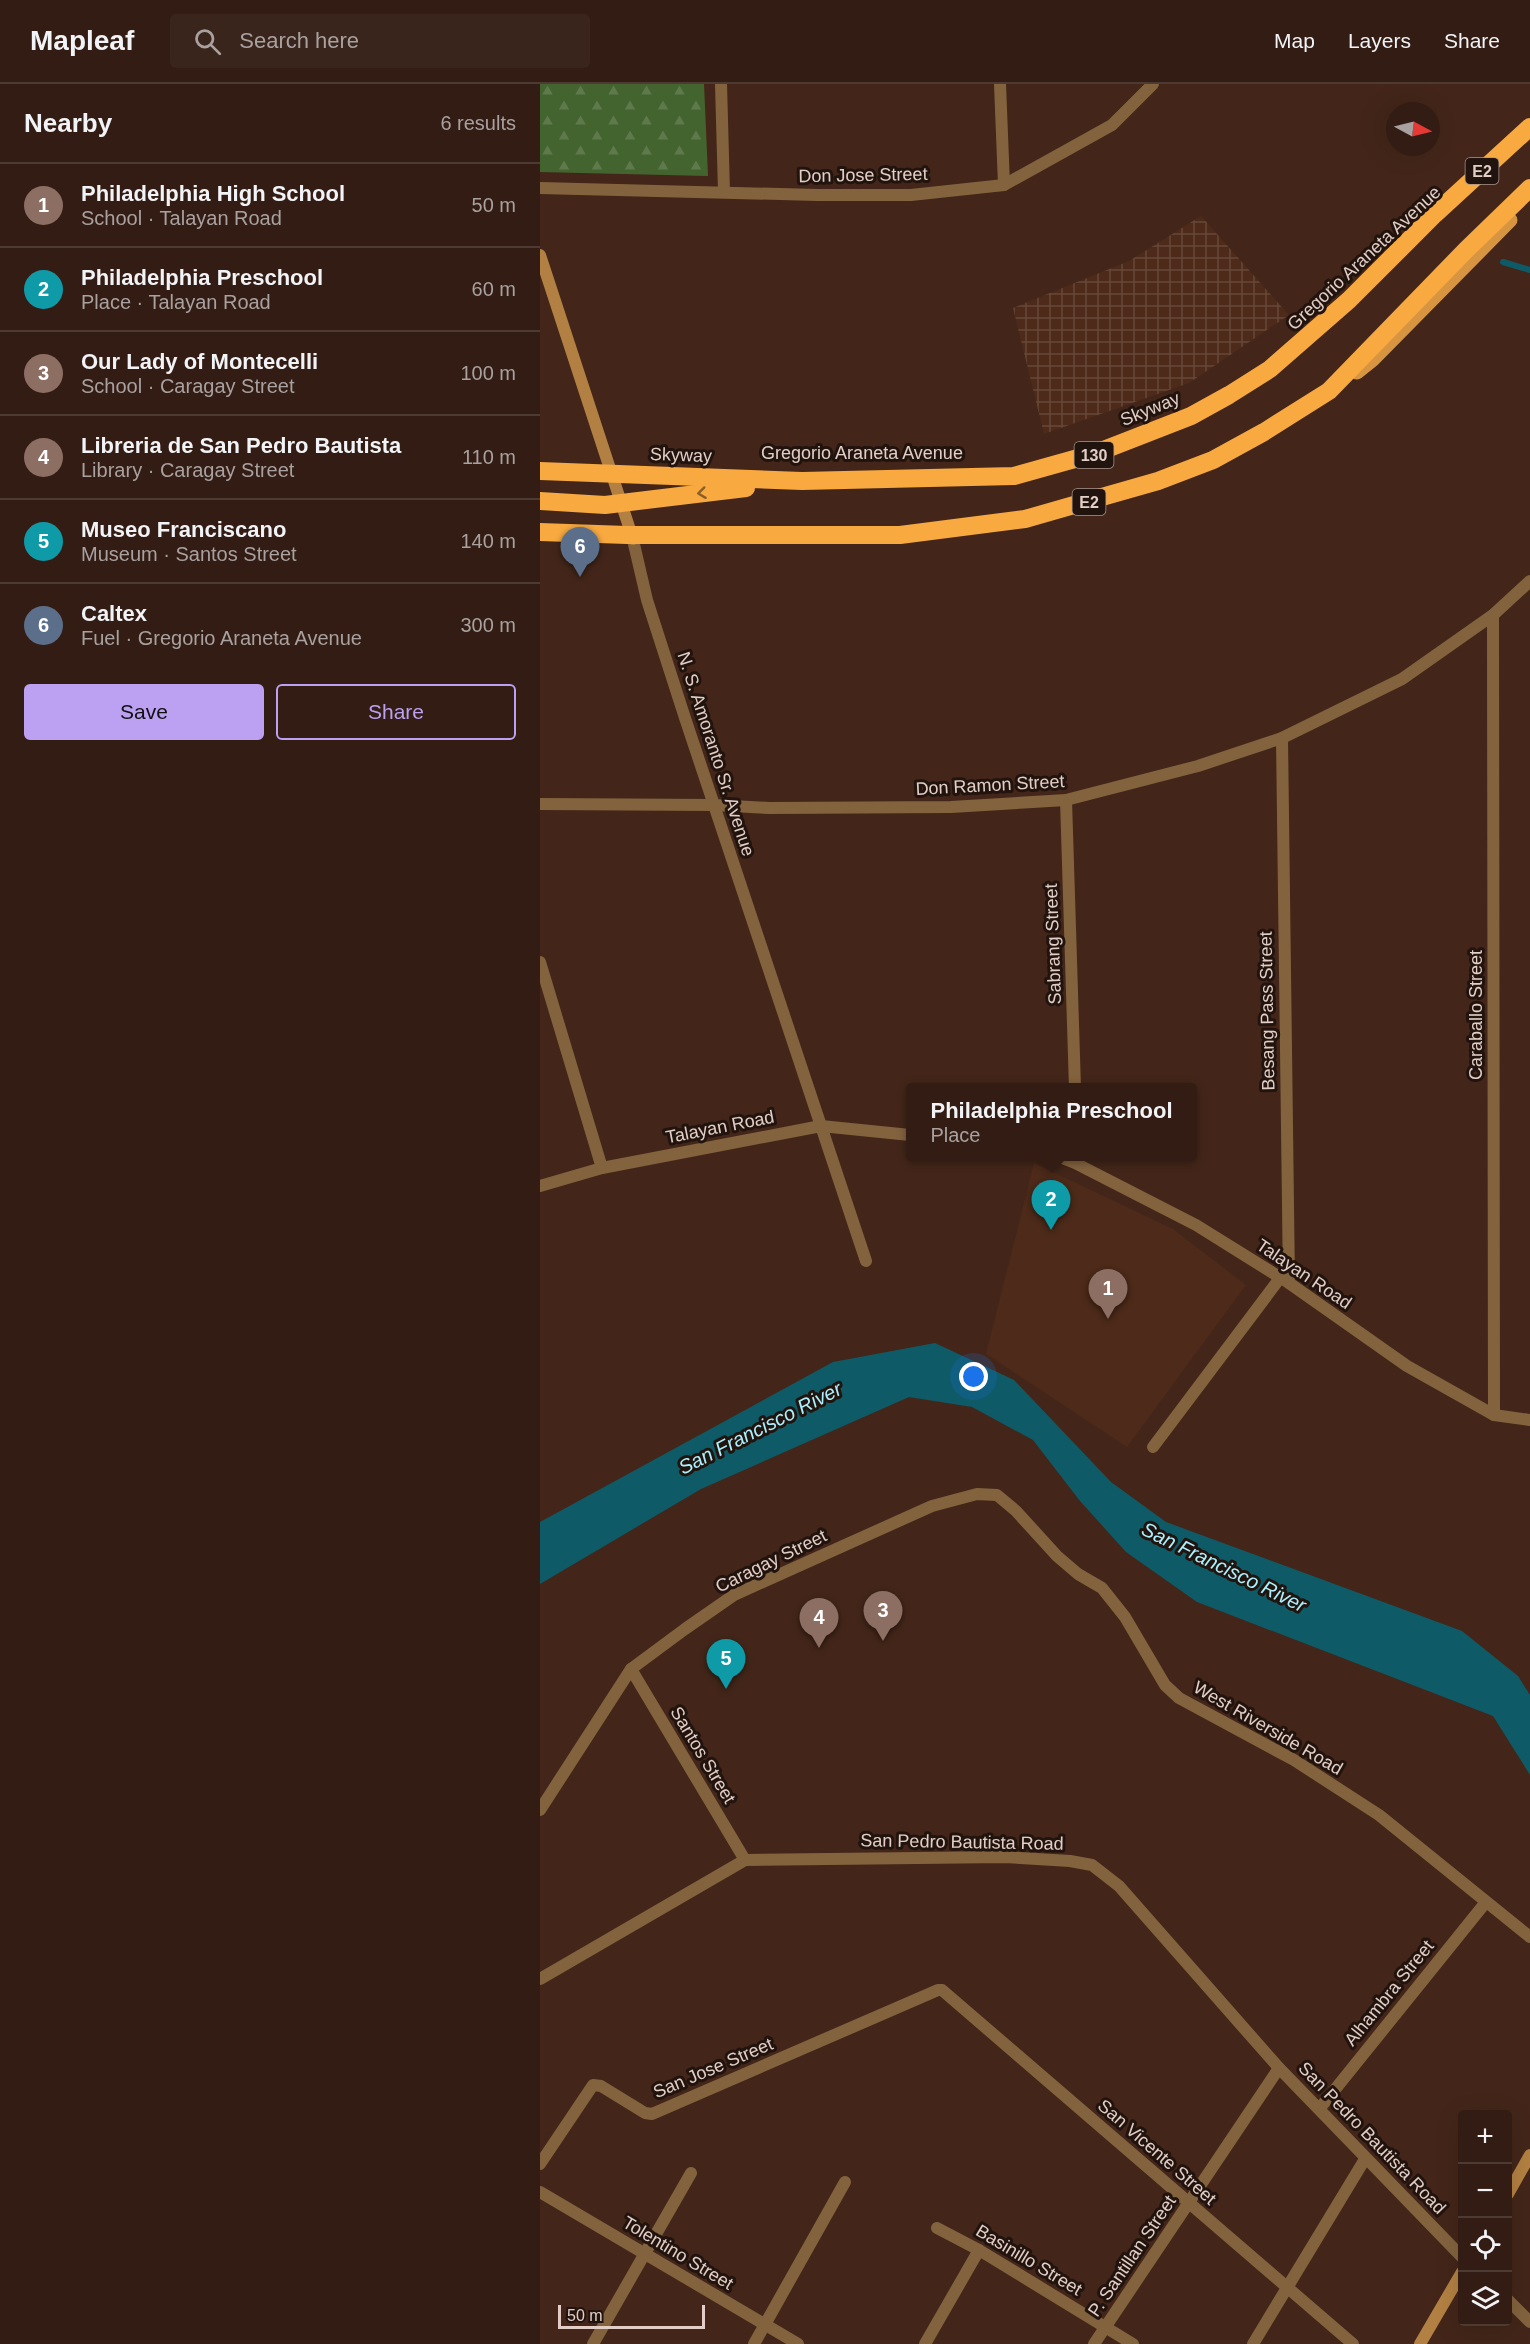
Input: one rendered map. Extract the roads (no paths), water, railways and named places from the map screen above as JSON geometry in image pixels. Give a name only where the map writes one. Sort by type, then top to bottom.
[{"type":"highway","name":"Skyway","points":[[540,469],[802,481],[1014,476],[1096,453],[1191,416],[1270,369],[1305,341],[1435,214],[1530,127]]},
{"type":"highway","name":"E2","points":[[540,534],[900,535],[1024,519],[1158,481],[1213,460],[1264,432],[1329,391],[1466,250],[1530,188]]},
{"type":"highway","points":[[540,501],[605,505],[802,481]]},
{"type":"main road","name":"Gregorio Araneta Avenue","points":[[540,469],[916,476],[1020,469],[1080,459],[1142,441],[1247,387],[1328,324],[1437,219],[1498,152],[1530,122]]},
{"type":"main road","points":[[540,534],[633,540],[898,540],[1011,527],[1110,501],[1220,463],[1273,433],[1338,387],[1372,360],[1530,199]]},
{"type":"street","points":[[721,84],[724,192]]},
{"type":"street","points":[[1000,84],[1004,185]]},
{"type":"street","name":"Don Jose Street","points":[[540,188],[911,195],[1004,185],[1112,125],[1153,84]]},
{"type":"street","name":"N. S. Amoranto Sr. Avenue","points":[[540,255],[628,522],[647,600],[866,1261]]},
{"type":"street","name":"Don Ramon Street","points":[[540,804],[714,805],[769,808],[951,807],[1066,800],[1198,766],[1282,738],[1401,679],[1493,615],[1530,581]]},
{"type":"street","name":"Caraballo Street","points":[[1493,615],[1494,1415]]},
{"type":"street","name":"Besang Pass Street","points":[[1282,738],[1284,1281]]},
{"type":"street","name":"Sabrang Street","points":[[1066,800],[1075,1083]]},
{"type":"street","points":[[540,962],[602,1168]]},
{"type":"street","name":"Talayan Road","points":[[540,1186],[602,1168],[821,1126],[906,1135]]},
{"type":"street","name":"Talayan Road","points":[[1077,1161],[1196,1225],[1284,1281],[1407,1366],[1494,1415],[1530,1420]]},
{"type":"street","points":[[1153,1447],[1284,1281]]},
{"type":"street","name":"Caragay Street","points":[[540,1810],[631,1669],[734,1594],[932,1506],[977,1494],[996,1495]]},
{"type":"street","name":"West Riverside Road","points":[[996,1495],[1016,1511],[1057,1556],[1078,1574],[1102,1588],[1125,1617],[1165,1685],[1179,1698],[1294,1760],[1379,1815],[1530,1937]]},
{"type":"street","name":"Santos Street","points":[[631,1669],[745,1860]]},
{"type":"street","name":"San Pedro Bautista Road","points":[[540,1979],[745,1860],[1005,1857],[1070,1861],[1092,1865],[1119,1886],[1279,2068],[1458,2253]]},
{"type":"street","name":"Alhambra Street","points":[[1320,2108],[1486,1902]]},
{"type":"street","name":"San Jose Street","points":[[540,2164],[593,2085],[601,2086],[645,2113],[651,2114],[938,1990]]},
{"type":"street","name":"San Vicente Street","points":[[938,1990],[945,1992],[1353,2344]]},
{"type":"street","name":"P. Santillan Street","points":[[1094,2344],[1279,2068]]},
{"type":"street","points":[[1512,2187],[1530,2155]]},
{"type":"street","points":[[1254,2344],[1365,2159]]},
{"type":"street","points":[[593,2344],[692,2174]]},
{"type":"street","points":[[754,2344],[845,2182]]},
{"type":"street","name":"Tolentino Street","points":[[540,2192],[798,2344]]},
{"type":"street","name":"Basinillo Street","points":[[936,2228],[979,2250],[1133,2344]]},
{"type":"street","points":[[925,2344],[979,2250]]},
{"type":"street","points":[[1420,2344],[1461,2272]]},
{"type":"street","points":[[1512,2304],[1530,2322]]},
{"type":"water","name":"San Francisco River","points":[[935,1343],[1014,1380],[1111,1482],[1166,1522],[1462,1631],[1518,1676],[1530,1695],[1530,1775],[1493,1716],[1197,1602],[1126,1552],[1080,1501],[1033,1440],[972,1407],[909,1397],[701,1489],[540,1584],[540,1522],[833,1362]]},
{"type":"waterway","points":[[1503,262],[1530,270]]},
{"type":"place","name":"Caltex","points":[[580,577]]},
{"type":"place","name":"Philadelphia Preschool","points":[[1051,1230]]},
{"type":"place","name":"Philadelphia High School","points":[[1108,1319]]},
{"type":"place","name":"Our Lady of Montecelli","points":[[883,1641]]},
{"type":"place","name":"Libreria de San Pedro Bautista","points":[[819,1648]]},
{"type":"place","name":"Museo Franciscano","points":[[726,1689]]}]
